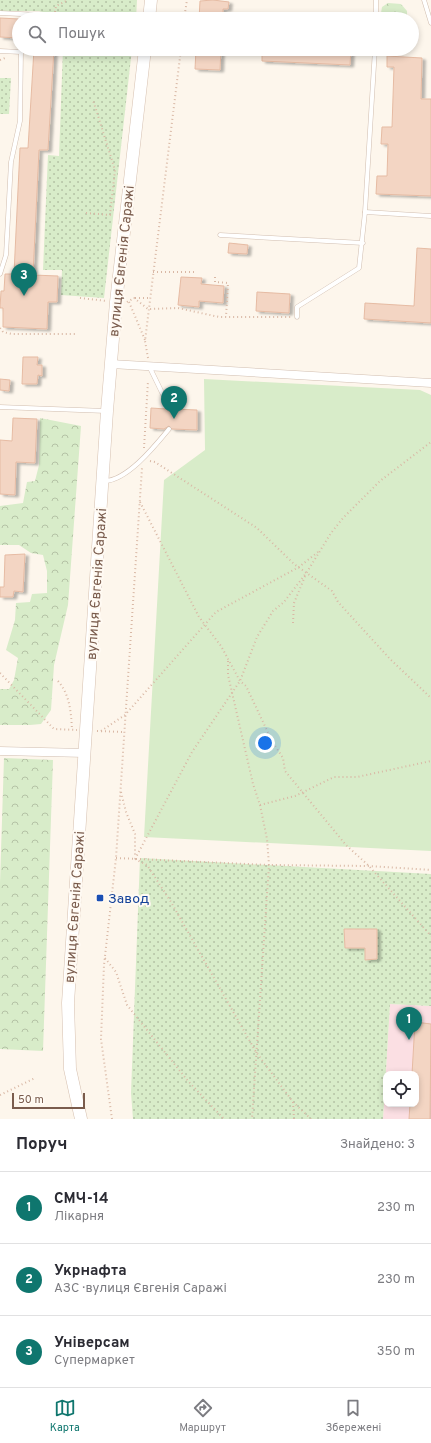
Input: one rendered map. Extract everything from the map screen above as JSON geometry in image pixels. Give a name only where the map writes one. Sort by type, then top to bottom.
[{"type":"main road","points":[[150,12],[151,0]]},
{"type":"main road","name":"вулиця Євгенія Саражі","points":[[81,1119],[70,1069],[68,1003],[107,411],[116,302],[144,56]]},
{"type":"street","points":[[111,364],[431,383]]},
{"type":"street","points":[[0,751],[84,753]]},
{"type":"lane","points":[[376,0],[376,12]]},
{"type":"lane","points":[[424,0],[431,23]]},
{"type":"lane","points":[[0,13],[12,14]]},
{"type":"lane","points":[[0,51],[12,52]]},
{"type":"lane","points":[[0,274],[6,255],[11,162],[20,121],[21,56]]},
{"type":"lane","points":[[297,317],[297,307],[359,268],[363,244],[375,56]]},
{"type":"lane","points":[[365,212],[431,216]]},
{"type":"lane","points":[[220,235],[363,244]]},
{"type":"lane","points":[[149,366],[170,409]]},
{"type":"lane","points":[[0,407],[107,411]]},
{"type":"lane","points":[[102,481],[112,481],[143,460],[169,429]]},
{"type":"path","points":[[55,12],[56,6],[68,0]]},
{"type":"path","points":[[185,12],[187,0]]},
{"type":"path","points":[[145,341],[180,56]]},
{"type":"path","points":[[86,213],[110,215],[115,170],[93,100]]},
{"type":"path","points":[[153,272],[194,272]]},
{"type":"path","points":[[215,277],[215,282],[228,283],[226,317]]},
{"type":"path","points":[[134,298],[150,298]]},
{"type":"path","points":[[112,1119],[101,1039],[105,957],[116,858],[149,366],[145,341],[129,302]]},
{"type":"path","points":[[148,309],[178,308],[226,317],[297,317]]},
{"type":"path","points":[[0,328],[3,332],[12,334],[76,334]]},
{"type":"path","points":[[135,859],[192,752],[240,681],[257,637],[273,611],[284,602],[307,572],[344,518],[380,481],[431,442]]},
{"type":"path","points":[[143,460],[155,462],[257,528],[299,567],[332,591],[338,602],[390,659],[431,698]]},
{"type":"path","points":[[140,501],[199,617],[221,646],[240,681],[246,686],[272,741],[283,758],[285,771],[346,845],[369,866],[431,936]]},
{"type":"path","points":[[101,730],[125,715],[216,612],[299,567],[320,551]]},
{"type":"path","points":[[294,623],[294,603],[307,572]]},
{"type":"path","points":[[228,660],[228,674],[253,784],[260,804],[267,839],[268,865],[252,1119]]},
{"type":"path","points":[[0,674],[54,729],[124,732]]},
{"type":"path","points":[[58,681],[65,690],[71,712],[72,730]]},
{"type":"path","points":[[260,804],[310,791],[334,777],[357,777],[431,761]]},
{"type":"path","points":[[120,789],[126,812],[135,834],[135,859]]},
{"type":"path","points":[[116,858],[268,865],[369,866],[431,870]]},
{"type":"path","points":[[135,859],[147,865],[171,902],[256,1052],[293,1102],[311,1119]]},
{"type":"path","points":[[105,957],[116,972],[127,1006],[188,1081],[224,1119]]},
{"type":"path","points":[[0,1095],[35,1078]]},
{"type":"path","points":[[293,1102],[294,1119]]},
{"type":"shaded area","points":[[390,1004],[431,1006],[431,1119],[383,1119],[384,1107],[419,1107],[419,1071],[386,1071]]},
{"type":"green space","points":[[0,0],[137,0],[136,12],[0,11]]},
{"type":"green space","points":[[388,3],[401,4],[407,12],[381,12],[382,7]]},
{"type":"green space","points":[[63,56],[131,56],[104,298],[61,295],[62,270],[43,270],[48,155],[59,156]]},
{"type":"green space","points":[[0,78],[11,78],[9,114],[0,114]]},
{"type":"green space","points":[[204,379],[420,390],[431,395],[431,851],[144,837],[164,480],[205,450]]},
{"type":"green space","points":[[40,418],[81,426],[68,605],[54,665],[51,710],[41,724],[0,725],[0,689],[9,689],[14,680],[18,658],[6,650],[15,620],[16,603],[30,602],[32,594],[47,593],[47,571],[43,555],[31,553],[19,545],[0,545],[0,506],[23,503],[27,482],[35,481],[39,465]]},
{"type":"green space","points":[[4,758],[53,760],[43,1051],[0,1049],[0,883]]},
{"type":"green space","points":[[140,858],[431,874],[431,1006],[390,1004],[386,1071],[383,1071],[383,1119],[133,1119],[131,1093]]},
{"type":"building","points":[[213,0],[229,2],[228,9],[223,9],[223,12],[199,12],[200,1]]},
{"type":"building","points":[[0,18],[12,19],[12,38],[0,37]]},
{"type":"building","points":[[34,56],[54,56],[48,150],[39,150],[33,275],[58,276],[57,302],[48,302],[47,329],[3,327],[3,308],[0,308],[1,291],[4,291],[5,274],[14,274],[20,148],[28,148]]},
{"type":"building","points":[[196,56],[221,56],[220,70],[195,69]]},
{"type":"building","points":[[262,56],[351,56],[350,65],[262,61]]},
{"type":"building","points":[[387,56],[422,58],[421,99],[431,99],[431,196],[376,194],[377,176],[387,176],[388,144],[381,144],[382,127],[392,127],[394,67],[387,67]]},
{"type":"building","points":[[229,243],[248,245],[247,254],[228,253]]},
{"type":"building","points":[[417,248],[431,249],[431,323],[364,319],[365,303],[414,306]]},
{"type":"building","points":[[181,277],[202,278],[201,284],[224,286],[223,303],[199,301],[199,307],[178,305]]},
{"type":"building","points":[[257,292],[290,294],[289,313],[256,311]]},
{"type":"building","points":[[23,357],[38,357],[37,365],[42,365],[42,376],[38,375],[37,384],[22,384]]},
{"type":"building","points":[[0,379],[10,380],[9,391],[0,390]]},
{"type":"building","points":[[151,408],[166,409],[170,412],[173,409],[197,410],[197,430],[172,429],[169,426],[164,429],[150,428]]},
{"type":"building","points":[[13,418],[37,419],[35,463],[16,462],[15,495],[0,494],[0,440],[12,441]]},
{"type":"building","points":[[25,554],[23,592],[14,591],[13,597],[0,597],[0,587],[4,587],[5,555]]},
{"type":"building","points":[[344,929],[377,929],[377,959],[365,960],[365,948],[345,948]]},
{"type":"building","points":[[415,1022],[431,1024],[430,1119],[409,1119],[410,1107],[419,1107],[419,1071],[412,1071]]},
{"type":"place","name":"Універсам","points":[[24,296]]},
{"type":"place","name":"Укрнафта","points":[[174,419]]},
{"type":"place","name":"Завод","points":[[100,898]]},
{"type":"place","name":"СМЧ-14","points":[[409,1040]]}]
